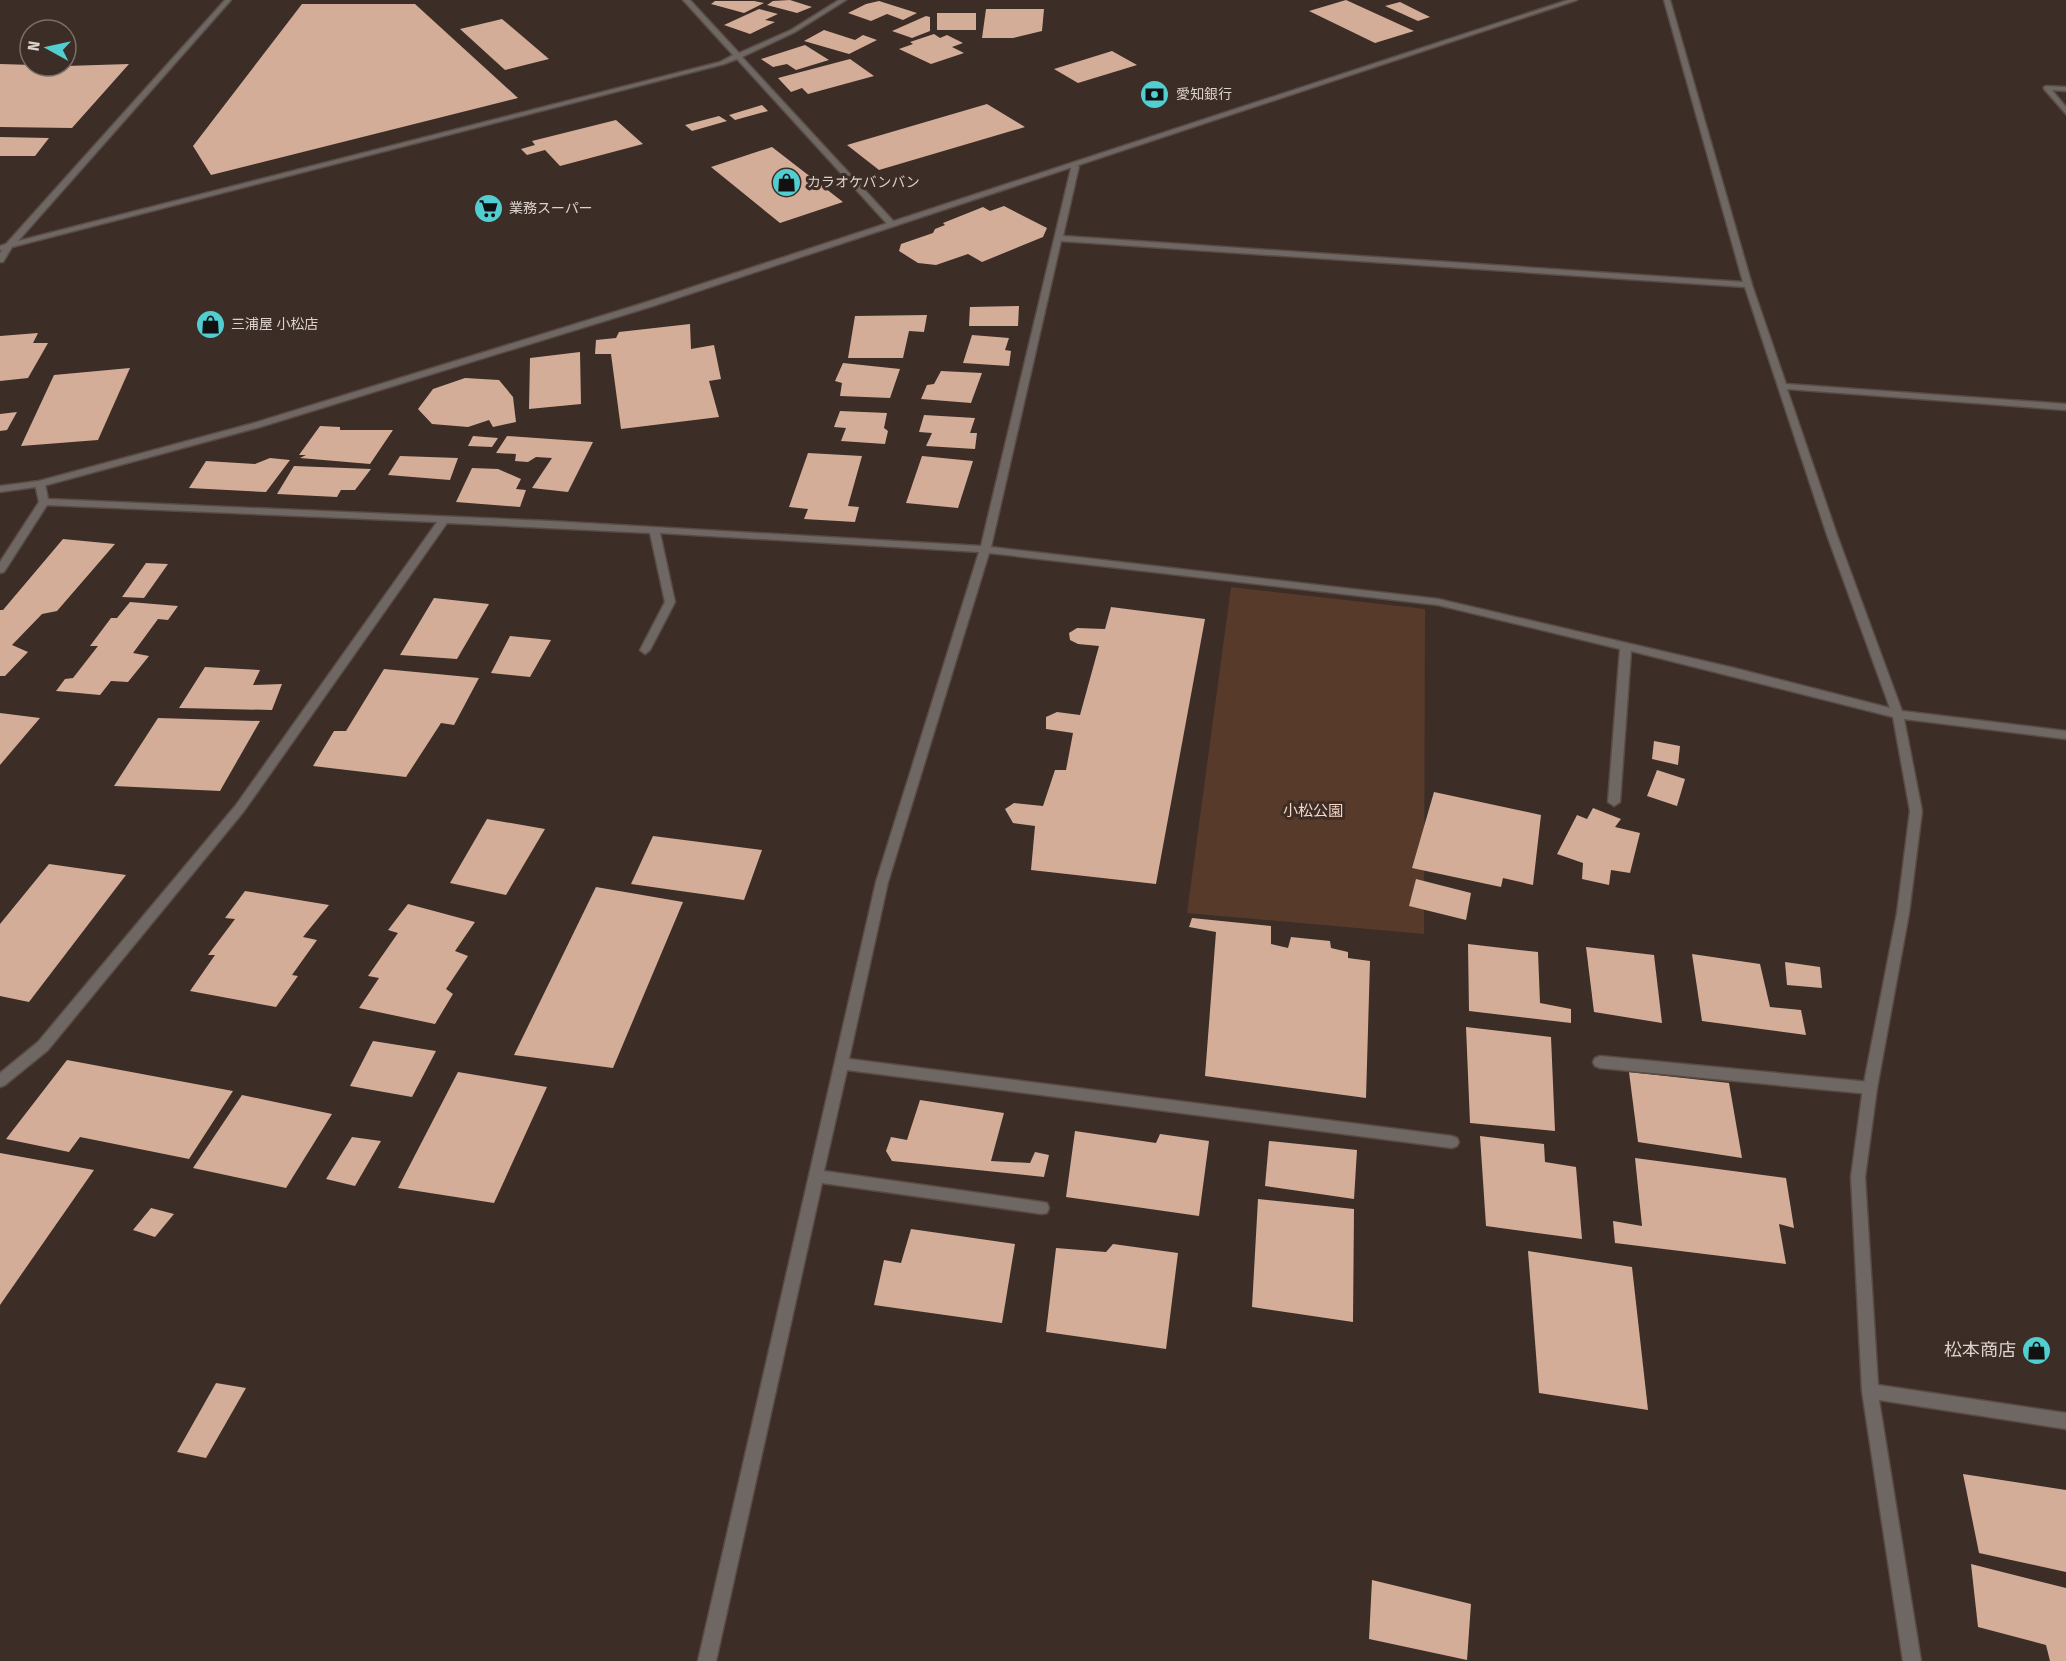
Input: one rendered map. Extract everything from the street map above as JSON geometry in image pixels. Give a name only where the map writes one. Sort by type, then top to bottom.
[{"type":"street","points":[[0,260],[4,248],[228,0]]},
{"type":"street","points":[[686,0],[893,225]]},
{"type":"street","points":[[4,248],[722,63],[793,31],[843,0]]},
{"type":"street","points":[[0,489],[40,484],[257,425],[650,304],[1574,0]]},
{"type":"street","points":[[1667,0],[1748,285],[1832,535],[1898,714],[1916,811],[1903,913],[1870,1088],[1858,1177],[1870,1391],[1912,1661]]},
{"type":"street","points":[[2066,88],[2046,88],[2066,112]]},
{"type":"street","points":[[707,1661],[882,882],[985,549],[1060,238],[1075,166]]},
{"type":"street","points":[[1060,238],[1748,285]]},
{"type":"street","points":[[1782,386],[2066,407]]},
{"type":"street","points":[[0,570],[44,502],[40,484]]},
{"type":"street","points":[[44,502],[654,530],[985,549],[1438,602],[1898,714],[2066,735]]},
{"type":"street","points":[[0,1081],[43,1046],[240,808],[444,520]]},
{"type":"street","points":[[645,650],[670,602],[654,530]]},
{"type":"street","points":[[1614,802],[1626,646]]},
{"type":"street","points":[[1600,1062],[1870,1088]]},
{"type":"street","points":[[842,1064],[1452,1142]]},
{"type":"street","points":[[816,1176],[1042,1208]]},
{"type":"street","points":[[1870,1391],[2066,1421]]},
{"type":"green space","name":"小松公園","points":[[1231,587],[1425,609],[1424,934],[1187,913]]},
{"type":"building","points":[[790,0],[812,7],[797,13],[767,5],[773,1]]},
{"type":"building","points":[[1346,0],[1414,31],[1375,43],[1309,11]]},
{"type":"building","points":[[715,1],[764,3],[744,13],[711,4]]},
{"type":"building","points":[[879,1],[917,13],[903,20],[887,14],[871,21],[848,13],[866,4]]},
{"type":"building","points":[[1400,2],[1430,17],[1418,21],[1385,6]]},
{"type":"building","points":[[302,4],[415,4],[518,98],[211,175],[193,146]]},
{"type":"building","points":[[759,9],[778,14],[765,20],[775,22],[750,34],[724,25]]},
{"type":"building","points":[[986,9],[1044,9],[1042,31],[1013,38],[982,38]]},
{"type":"building","points":[[937,13],[976,13],[976,30],[937,30]]},
{"type":"building","points":[[926,16],[930,17],[930,31],[912,38],[892,31]]},
{"type":"building","points":[[502,19],[549,59],[505,70],[460,29]]},
{"type":"building","points":[[824,30],[855,40],[863,35],[877,40],[849,54],[804,41]]},
{"type":"building","points":[[934,34],[940,38],[947,35],[963,43],[952,47],[964,53],[931,64],[899,49],[913,44],[910,42]]},
{"type":"building","points":[[805,45],[829,60],[796,70],[787,64],[773,67],[761,59]]},
{"type":"building","points":[[1112,51],[1137,65],[1078,83],[1054,69]]},
{"type":"building","points":[[850,59],[874,76],[808,94],[802,88],[791,92],[778,78]]},
{"type":"building","points":[[0,64],[18,65],[18,78],[78,78],[78,66],[129,64],[72,128],[0,127]]},
{"type":"building","points":[[987,104],[1025,127],[879,170],[847,145]]},
{"type":"building","points":[[762,105],[768,111],[735,120],[729,115]]},
{"type":"building","points":[[719,116],[727,121],[692,131],[685,125]]},
{"type":"building","points":[[616,120],[643,144],[560,166],[545,150],[527,155],[521,149],[535,145],[532,141]]},
{"type":"building","points":[[0,137],[49,138],[35,156],[0,156]]},
{"type":"building","points":[[772,147],[843,202],[780,223],[711,167]]},
{"type":"building","points":[[1004,206],[1047,228],[1043,237],[982,262],[968,254],[936,265],[918,263],[899,251],[901,244],[933,233],[935,229],[945,225],[943,223],[983,207],[990,211]]},
{"type":"building","points":[[1019,306],[1018,326],[969,326],[970,307]]},
{"type":"building","points":[[927,315],[924,332],[909,331],[903,358],[848,358],[855,316]]},
{"type":"building","points":[[690,324],[691,349],[714,345],[721,379],[709,381],[719,417],[621,429],[611,354],[595,354],[596,340],[616,338],[619,332]]},
{"type":"building","points":[[38,333],[33,343],[48,343],[28,378],[0,381],[0,336]]},
{"type":"building","points":[[972,335],[1009,338],[1005,350],[1011,351],[1009,366],[963,363]]},
{"type":"building","points":[[580,352],[581,404],[529,409],[530,358]]},
{"type":"building","points":[[843,363],[900,369],[890,398],[840,396],[842,383],[835,381]]},
{"type":"building","points":[[130,368],[98,440],[21,446],[54,375]]},
{"type":"building","points":[[941,371],[982,373],[971,403],[921,399],[927,385],[934,384]]},
{"type":"building","points":[[465,378],[499,380],[513,397],[516,422],[493,427],[489,420],[468,427],[432,424],[418,409],[433,389]]},
{"type":"building","points":[[840,411],[887,413],[884,428],[888,431],[885,444],[841,441],[846,428],[834,427]]},
{"type":"building","points":[[17,412],[7,430],[0,431],[0,414]]},
{"type":"building","points":[[924,415],[975,418],[970,433],[977,433],[975,449],[926,446],[932,433],[919,432]]},
{"type":"building","points":[[320,426],[340,427],[340,430],[393,430],[370,464],[300,458],[306,455],[299,455]]},
{"type":"building","points":[[473,436],[498,438],[492,447],[468,446]]},
{"type":"building","points":[[507,436],[593,442],[568,492],[532,488],[552,458],[536,457],[528,462],[515,461],[516,454],[496,453]]},
{"type":"building","points":[[808,453],[862,456],[848,506],[859,507],[855,522],[804,519],[808,509],[789,507]]},
{"type":"building","points":[[400,456],[458,458],[450,480],[388,475]]},
{"type":"building","points":[[922,456],[973,461],[958,508],[906,503]]},
{"type":"building","points":[[270,458],[290,460],[266,492],[189,488],[206,461],[255,464]]},
{"type":"building","points":[[294,466],[371,469],[355,490],[341,490],[337,497],[277,494]]},
{"type":"building","points":[[472,468],[498,469],[521,479],[516,489],[526,490],[520,507],[456,502]]},
{"type":"building","points":[[63,539],[115,544],[57,611],[42,614],[12,645],[28,652],[5,676],[0,676],[0,610],[3,610]]},
{"type":"building","points":[[146,563],[168,564],[144,598],[122,597]]},
{"type":"building","points":[[434,598],[489,604],[457,659],[400,655]]},
{"type":"building","points":[[130,602],[178,606],[168,620],[158,619],[133,653],[149,656],[128,682],[111,681],[100,695],[56,691],[65,679],[73,678],[98,646],[90,646],[111,618],[117,618]]},
{"type":"building","points":[[1111,607],[1205,619],[1156,884],[1031,870],[1035,826],[1013,823],[1005,809],[1014,803],[1043,806],[1055,770],[1066,770],[1073,733],[1046,729],[1046,717],[1057,712],[1080,715],[1099,646],[1078,644],[1070,640],[1069,633],[1077,628],[1105,629]]},
{"type":"building","points":[[510,636],[551,640],[530,677],[491,673]]},
{"type":"building","points":[[205,667],[260,670],[253,685],[282,684],[272,710],[179,708]]},
{"type":"building","points":[[384,669],[479,678],[454,725],[441,723],[406,777],[313,766],[334,731],[346,731]]},
{"type":"building","points":[[0,713],[40,718],[0,765]]},
{"type":"building","points":[[158,718],[260,721],[220,791],[114,786]]},
{"type":"building","points":[[1654,741],[1680,746],[1678,765],[1652,759]]},
{"type":"building","points":[[1657,770],[1685,779],[1677,806],[1647,796]]},
{"type":"building","points":[[1434,792],[1541,815],[1533,885],[1503,878],[1501,887],[1412,868]]},
{"type":"building","points":[[1593,808],[1621,819],[1615,827],[1640,833],[1630,873],[1611,870],[1609,885],[1582,879],[1583,863],[1557,854],[1577,815],[1587,819]]},
{"type":"building","points":[[487,819],[545,829],[506,895],[450,883]]},
{"type":"building","points":[[653,836],[762,850],[744,900],[631,884]]},
{"type":"building","points":[[49,864],[126,875],[29,1002],[0,996],[0,924]]},
{"type":"building","points":[[1416,879],[1471,893],[1466,920],[1409,906]]},
{"type":"building","points":[[596,887],[683,902],[613,1068],[514,1055]]},
{"type":"building","points":[[245,891],[329,905],[303,937],[317,940],[292,975],[298,976],[276,1007],[190,991],[215,955],[208,955],[235,919],[225,918]]},
{"type":"building","points":[[408,904],[475,922],[455,951],[468,956],[446,989],[453,994],[435,1024],[359,1008],[379,978],[368,976],[398,933],[388,930]]},
{"type":"building","points":[[1192,918],[1271,926],[1271,944],[1288,948],[1291,937],[1330,941],[1331,948],[1348,952],[1348,958],[1370,961],[1366,1098],[1205,1076],[1216,932],[1189,927]]},
{"type":"building","points":[[1468,944],[1538,952],[1540,1003],[1571,1009],[1571,1023],[1469,1011]]},
{"type":"building","points":[[1586,947],[1654,955],[1662,1023],[1594,1012]]},
{"type":"building","points":[[1692,954],[1760,964],[1770,1007],[1801,1010],[1806,1035],[1702,1021]]},
{"type":"building","points":[[1785,962],[1820,967],[1822,988],[1787,985]]},
{"type":"building","points":[[1466,1027],[1551,1037],[1555,1131],[1470,1123]]},
{"type":"building","points":[[373,1041],[436,1051],[412,1097],[350,1086]]},
{"type":"building","points":[[67,1060],[233,1091],[189,1159],[80,1137],[69,1152],[6,1139]]},
{"type":"building","points":[[458,1072],[547,1087],[494,1203],[398,1188]]},
{"type":"building","points":[[1629,1072],[1729,1083],[1742,1158],[1638,1142]]},
{"type":"building","points":[[242,1095],[332,1114],[286,1188],[193,1168]]},
{"type":"building","points":[[920,1100],[1004,1113],[991,1161],[1030,1163],[1035,1152],[1049,1155],[1044,1177],[892,1161],[886,1151],[891,1137],[907,1140]]},
{"type":"building","points":[[1075,1131],[1156,1143],[1160,1134],[1209,1141],[1199,1216],[1066,1197]]},
{"type":"building","points":[[1480,1136],[1544,1144],[1545,1162],[1576,1167],[1582,1239],[1486,1226]]},
{"type":"building","points":[[352,1137],[381,1141],[355,1186],[326,1179]]},
{"type":"building","points":[[1269,1141],[1357,1150],[1354,1199],[1265,1186]]},
{"type":"building","points":[[0,1153],[94,1170],[0,1305]]},
{"type":"building","points":[[1635,1158],[1786,1178],[1794,1228],[1779,1224],[1786,1264],[1615,1243],[1613,1221],[1642,1226]]},
{"type":"building","points":[[1258,1199],[1354,1209],[1353,1322],[1252,1307]]},
{"type":"building","points":[[151,1208],[174,1214],[155,1237],[133,1230]]},
{"type":"building","points":[[911,1229],[1015,1244],[1002,1323],[874,1305],[884,1260],[901,1263]]},
{"type":"building","points":[[1113,1244],[1178,1253],[1166,1349],[1046,1332],[1056,1248],[1106,1252]]},
{"type":"building","points":[[1528,1251],[1632,1267],[1648,1410],[1539,1393]]},
{"type":"building","points":[[216,1383],[246,1388],[206,1458],[177,1452]]},
{"type":"building","points":[[1963,1474],[2066,1490],[2066,1572],[1979,1553]]},
{"type":"building","points":[[1971,1564],[2066,1588],[2066,1661],[2050,1661],[2046,1645],[1978,1627]]},
{"type":"building","points":[[1372,1580],[1471,1604],[1467,1660],[1369,1639]]},
{"type":"place","name":"愛知銀行","points":[[1155,94]]},
{"type":"place","name":"カラオケバンバン","points":[[786,182]]},
{"type":"place","name":"業務スーパー","points":[[488,208]]},
{"type":"place","name":"三浦屋 小松店","points":[[210,324]]},
{"type":"place","name":"松本商店","points":[[2037,1350]]}]
